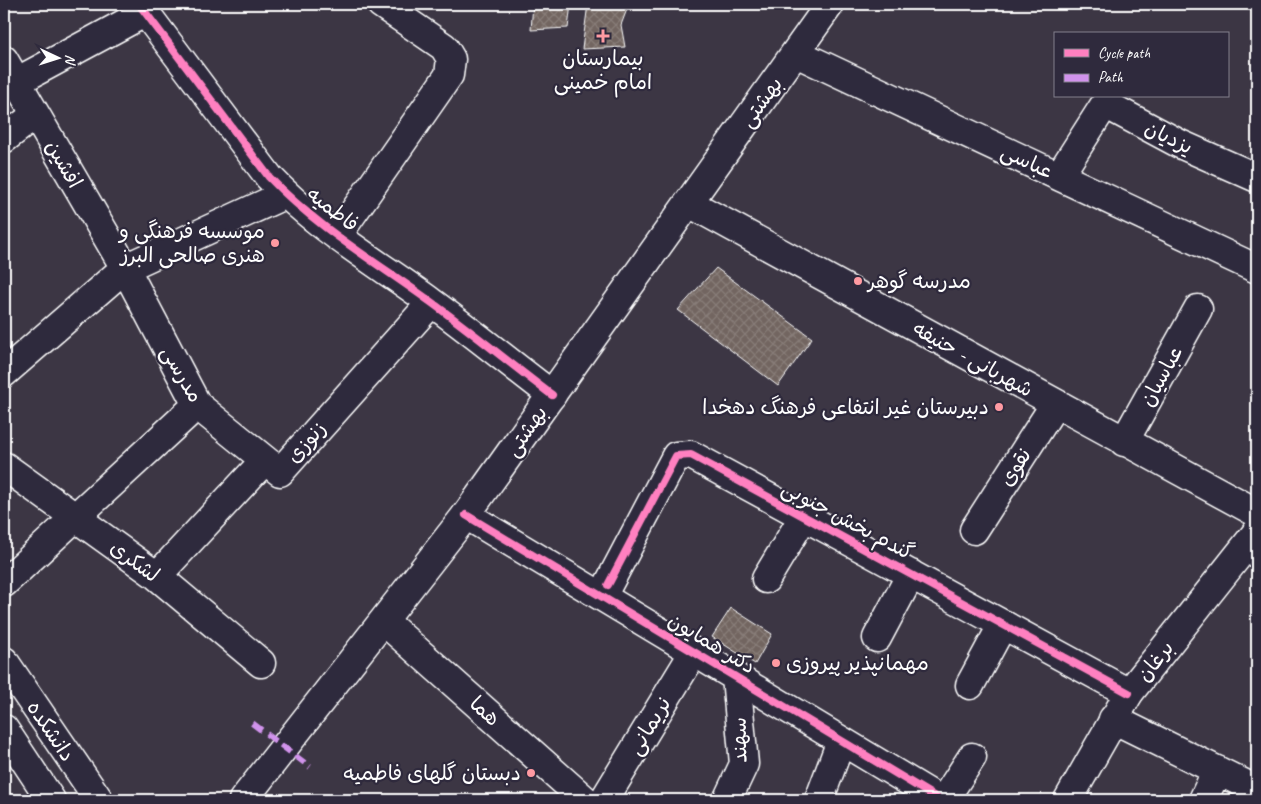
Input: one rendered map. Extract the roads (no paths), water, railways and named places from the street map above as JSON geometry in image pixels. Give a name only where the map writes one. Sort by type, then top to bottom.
[{"type":"street","points":[[337,236],[449,75],[451,59],[444,47],[381,4]]},
{"type":"street","name":"بهشتی","points":[[243,800],[466,515],[830,4]]},
{"type":"street","points":[[10,71],[143,8]]},
{"type":"street","name":"فاطمیه","points":[[143,8],[269,177],[286,194],[337,236],[431,303],[552,395]]},
{"type":"street","name":"عباسی","points":[[796,53],[1257,270]]},
{"type":"street","name":"افشین","points":[[10,71],[124,268]]},
{"type":"street","name":"یزدیان","points":[[1058,176],[1105,104],[1180,144],[1257,178]]},
{"type":"street","points":[[4,139],[35,115]]},
{"type":"street","points":[[4,373],[124,268],[286,194]]},
{"type":"street","name":"شهربانی - حنیفه","points":[[689,203],[1257,513]]},
{"type":"street","name":"مدرسی","points":[[124,268],[197,405],[265,460]]},
{"type":"street","name":"زنوزی","points":[[157,576],[265,460],[280,472],[431,303]]},
{"type":"street","name":"عباسیان","points":[[1124,442],[1198,309]]},
{"type":"street","name":"نقوی","points":[[974,530],[1055,404]]},
{"type":"street","points":[[4,583],[197,405]]},
{"type":"street","name":"گندم بخش جنوبی","points":[[608,585],[676,456],[691,455],[1129,692]]},
{"type":"street","name":"لشکری","points":[[4,466],[157,576],[261,663]]},
{"type":"street","name":"دکتر همایون","points":[[466,515],[940,800]]},
{"type":"street","points":[[766,579],[804,516]]},
{"type":"street","name":"برغان","points":[[1068,800],[1129,692],[1257,532]]},
{"type":"street","points":[[877,638],[911,574]]},
{"type":"street","name":"هما","points":[[384,622],[585,800]]},
{"type":"street","points":[[970,685],[1003,624]]},
{"type":"street","name":"نریمانی","points":[[604,800],[694,652]]},
{"type":"street","name":"دانشکده","points":[[4,661],[96,799]]},
{"type":"street","name":"سهند","points":[[726,800],[744,764],[736,677]]},
{"type":"street","points":[[1113,718],[1257,790]]},
{"type":"street","name":"دانشکده","points":[[4,729],[51,800]]},
{"type":"street","points":[[819,800],[841,741]]},
{"type":"street","points":[[944,800],[972,757]]},
{"type":"street","points":[[263,800],[272,762]]},
{"type":"street","points":[[1203,800],[1217,770]]},
{"type":"place","name":"بیمارستان امام خمینی","points":[[603,36]]},
{"type":"place","name":"موسسه فرهنگی و هنری صالحی البرز","points":[[275,243]]},
{"type":"place","name":"مدرسه گوهر","points":[[858,281]]},
{"type":"place","name":"دبیرستان غیر انتفاعی فرهنگ دهخدا","points":[[999,407]]},
{"type":"place","name":"مهمانپذیر پیروزی","points":[[776,663]]},
{"type":"place","name":"دبستان گلهای فاطمیه","points":[[531,773]]}]
